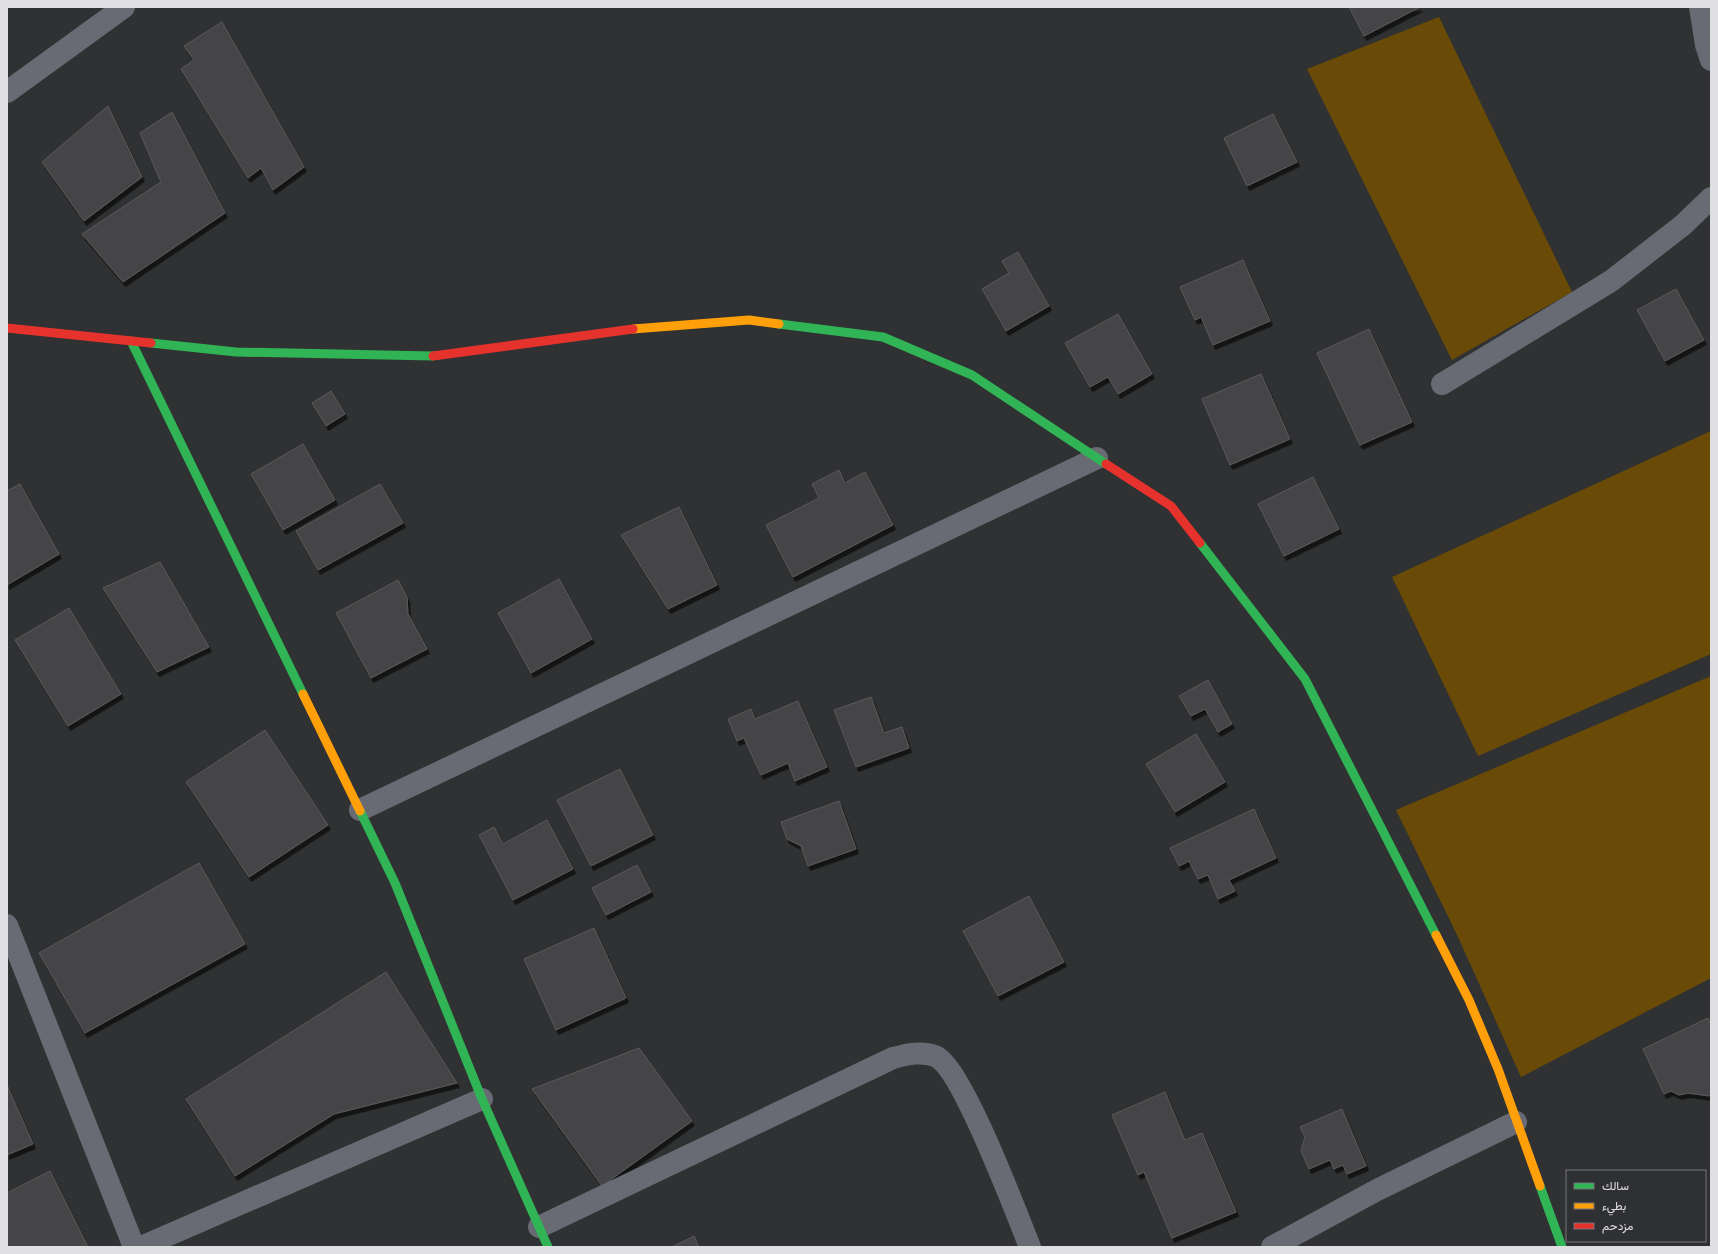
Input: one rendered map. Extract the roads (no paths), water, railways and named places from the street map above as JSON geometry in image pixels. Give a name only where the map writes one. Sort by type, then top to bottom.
[{"type":"street","points":[[7,92],[124,7]]},
{"type":"street","points":[[1700,7],[1706,45],[1711,60]]},
{"type":"street","points":[[1442,384],[1611,281],[1683,225],[1711,198]]},
{"type":"street","points":[[7,328],[236,352],[427,357],[640,328],[749,320],[883,336],[972,375],[1171,506],[1305,679],[1469,1000],[1498,1069],[1562,1247]]},
{"type":"street","points":[[131,341],[395,883],[482,1099],[548,1247]]},
{"type":"street","points":[[360,810],[1097,458]]},
{"type":"street","points":[[7,924],[134,1247]]},
{"type":"street","points":[[539,1226],[893,1058],[916,1052],[936,1057],[951,1071],[996,1160],[1030,1247]]},
{"type":"street","points":[[141,1247],[482,1099]]},
{"type":"street","points":[[1272,1247],[1377,1190],[1516,1122]]}]
